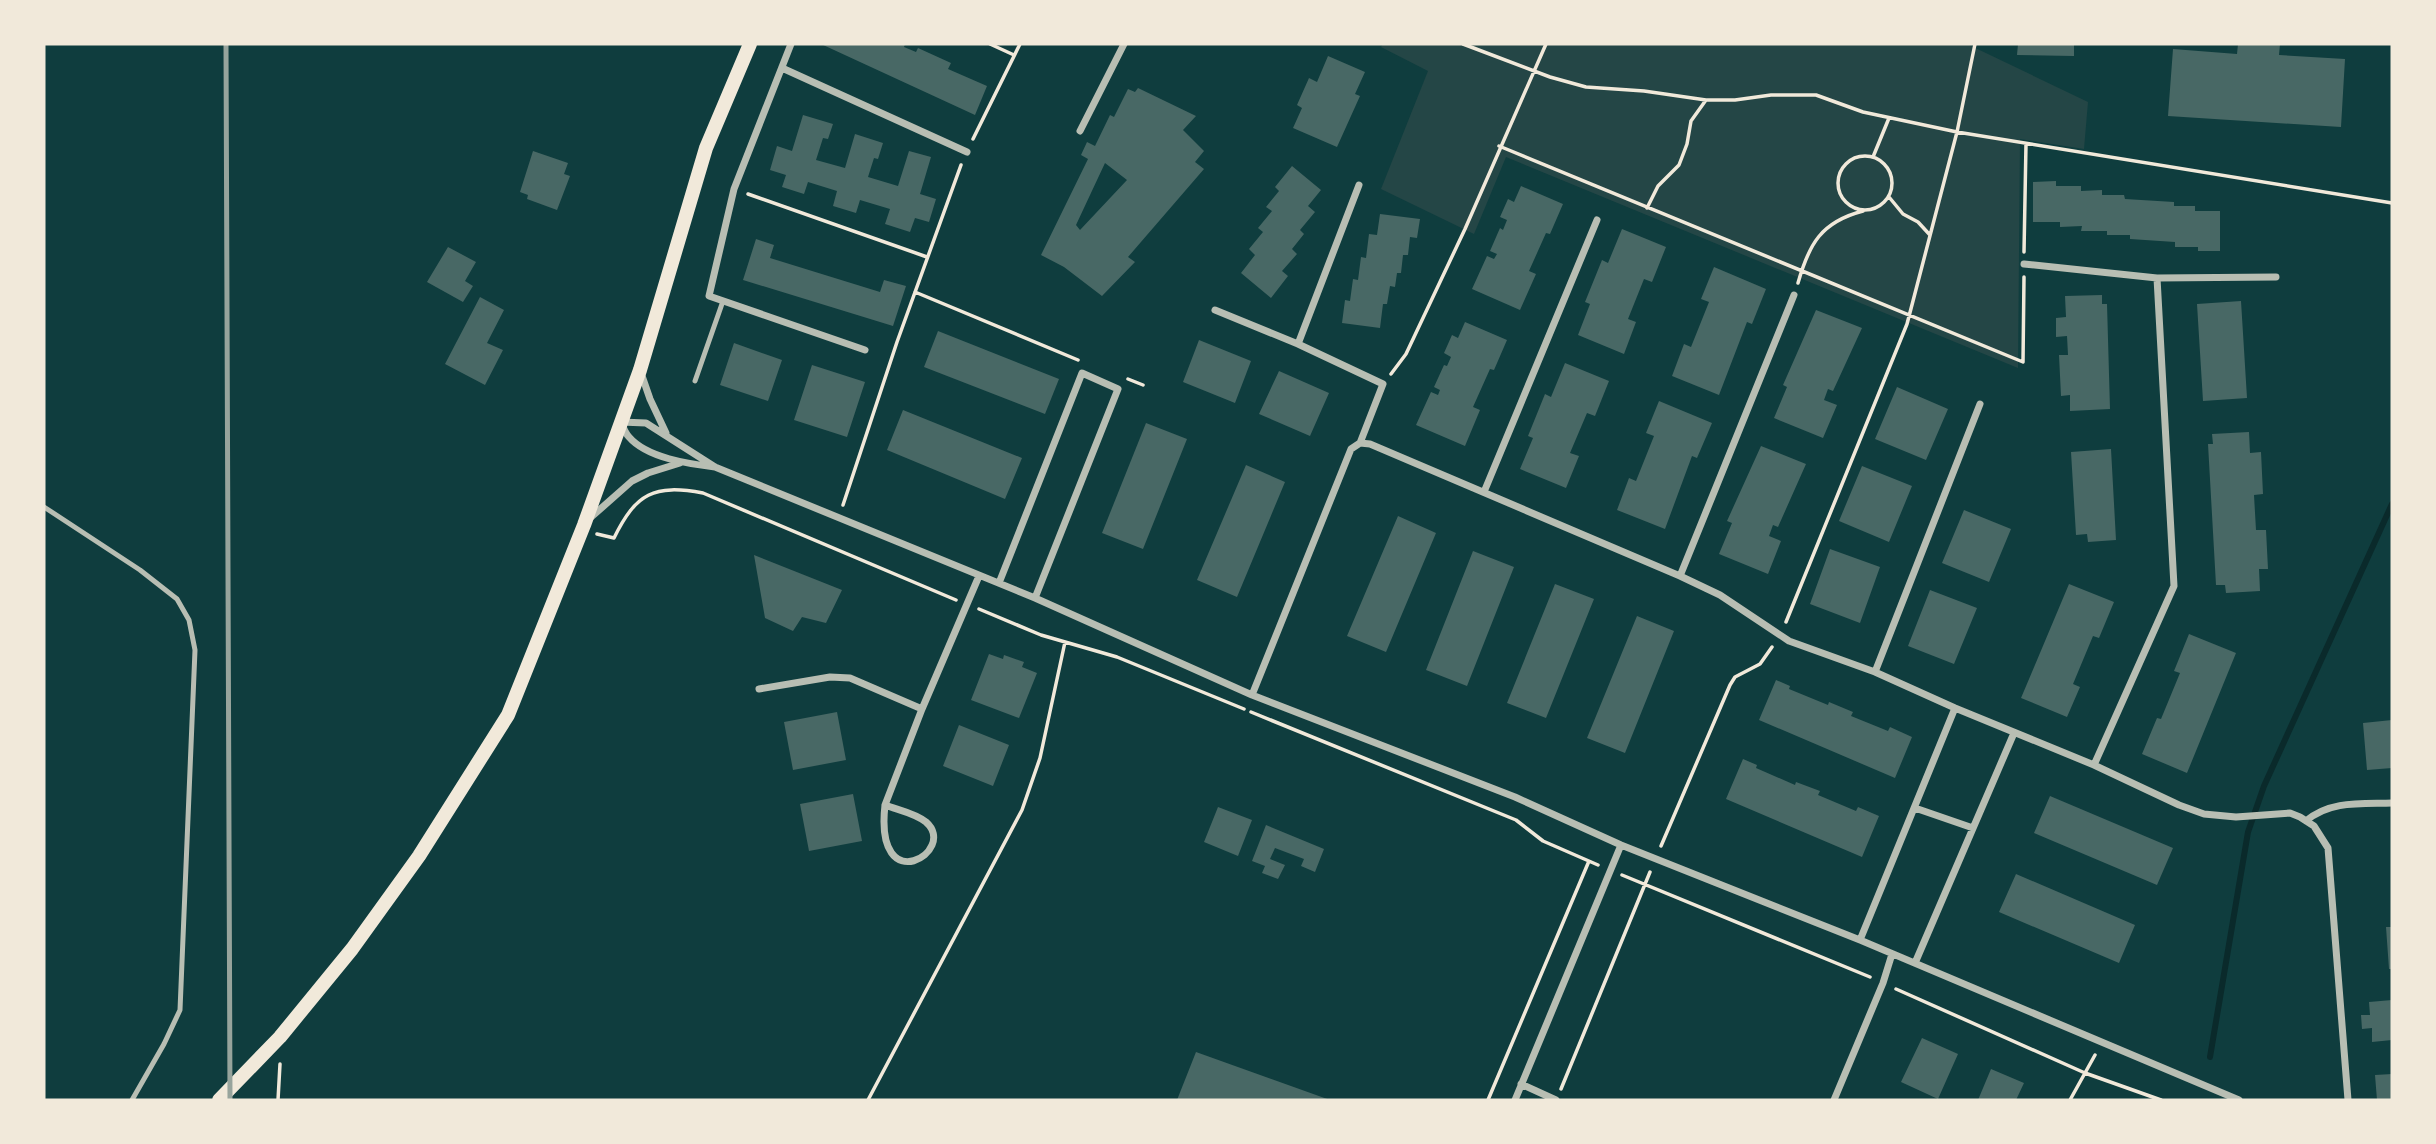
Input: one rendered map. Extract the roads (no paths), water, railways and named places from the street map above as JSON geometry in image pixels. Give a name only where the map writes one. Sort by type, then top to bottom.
[{"type":"main road","points":[[219,1100],[281,1037],[360,939],[419,856],[508,715],[640,370],[706,148],[750,44]]},
{"type":"street","points":[[791,44],[734,189],[709,296],[864,350]]},
{"type":"street","points":[[1080,131],[1124,44]]},
{"type":"street","points":[[782,68],[967,152]]},
{"type":"street","points":[[1297,344],[1359,185]]},
{"type":"street","points":[[1484,492],[1597,220]]},
{"type":"street","points":[[2024,264],[2157,278],[2276,277]]},
{"type":"street","points":[[2094,765],[2174,586],[2157,278]]},
{"type":"street","points":[[1680,576],[1794,295]]},
{"type":"street","points":[[1215,310],[1383,384],[1360,443],[1351,449],[1252,695]]},
{"type":"street","points":[[640,370],[668,437]]},
{"type":"street","points":[[999,583],[1082,373],[1118,389],[1035,598]]},
{"type":"street","points":[[1875,672],[1980,404]]},
{"type":"street","points":[[715,467],[680,463],[641,447],[628,436],[621,422],[646,423],[715,467],[1035,598],[1252,695],[1515,797],[1621,845],[1860,940],[2239,1100]]},
{"type":"street","points":[[1360,443],[1370,444],[1680,576],[1720,595],[1789,641],[1875,672],[2204,814],[2236,817],[2290,813],[2306,821],[2322,836],[2328,848],[2348,1100]]},
{"type":"street","points":[[582,527],[632,481],[680,463]]},
{"type":"street","points":[[885,805],[927,823],[933,832],[932,846],[922,859],[897,860],[889,853],[883,819],[885,805],[922,709],[979,576]]},
{"type":"street","points":[[760,689],[830,677],[850,678],[922,709]]},
{"type":"street","points":[[1860,940],[1955,708]]},
{"type":"street","points":[[1915,963],[2014,733]]},
{"type":"street","points":[[2306,821],[2316,812],[2336,805],[2392,803]]},
{"type":"street","points":[[1915,807],[1973,828]]},
{"type":"street","points":[[1514,1100],[1621,845]]},
{"type":"street","points":[[1834,1100],[1883,983],[1892,954]]},
{"type":"street","points":[[1521,1084],[1556,1100]]},
{"type":"lane","points":[[695,381],[723,301]]},
{"type":"lane","points":[[44,507],[140,570],[177,599],[190,620],[195,650],[180,1010],[132,1100]]},
{"type":"waterway","points":[[2210,1057],[2248,832],[2264,786],[2392,504]]},
{"type":"railway","points":[[226,44],[230,1100]]}]
